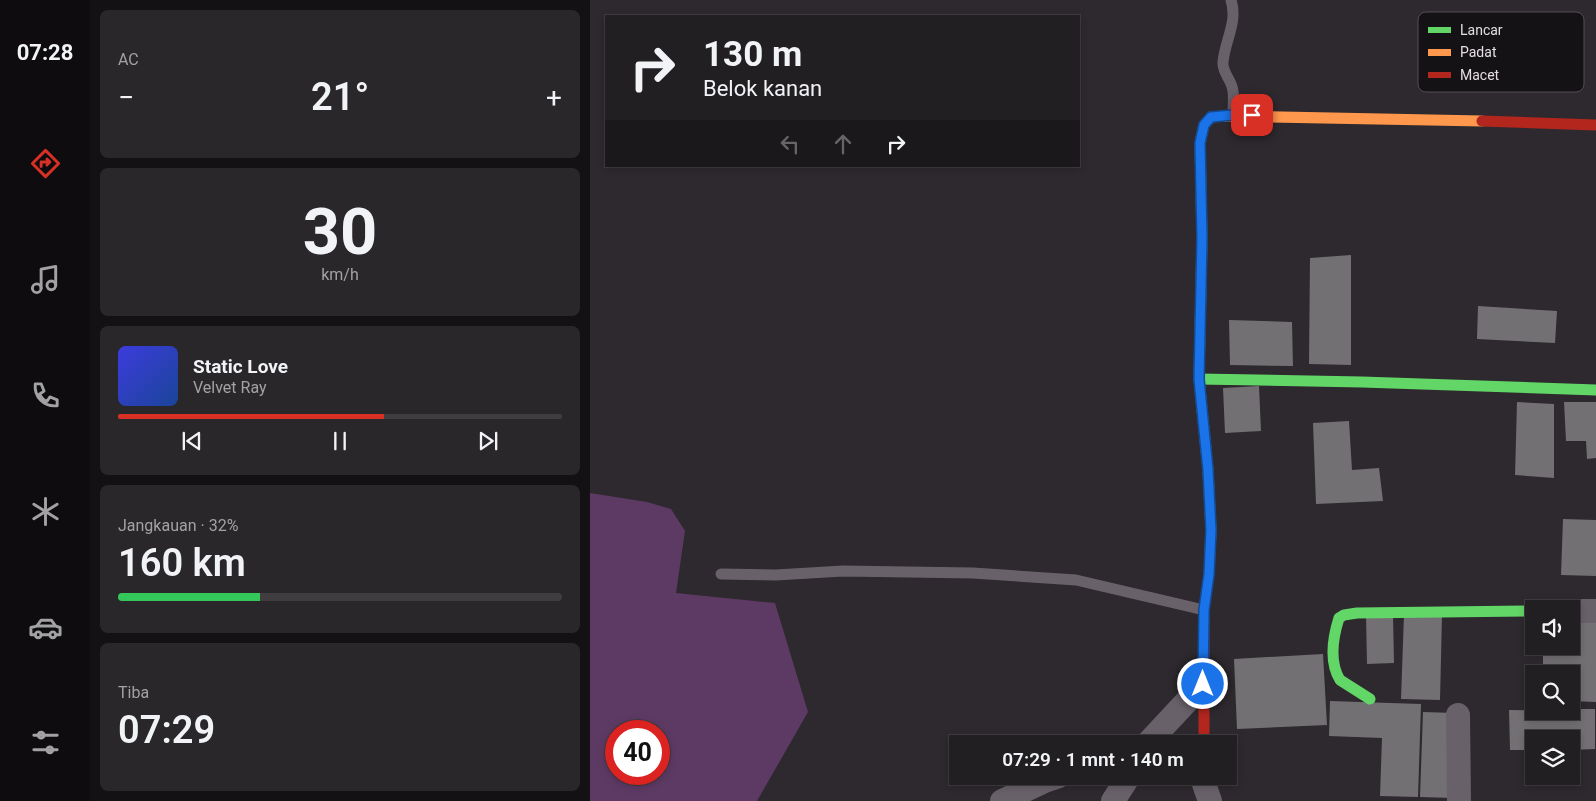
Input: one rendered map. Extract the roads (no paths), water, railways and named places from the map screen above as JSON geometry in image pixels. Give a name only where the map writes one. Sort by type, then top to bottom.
[{"type":"street","points":[[1204,735],[1204,610],[1209,574],[1211,530],[1208,470],[1199,379],[1202,238],[1200,143],[1204,125],[1211,117],[1233,115],[1441,119],[1596,125]]},
{"type":"street","points":[[1199,379],[1362,382],[1596,390]]},
{"type":"street","points":[[1370,699],[1340,680],[1337,675],[1334,664],[1334,634],[1339,618],[1344,615],[1357,613],[1525,611]]},
{"type":"street","points":[[1580,611],[1596,611]]},
{"type":"street","points":[[1155,735],[1203,684]]},
{"type":"street","points":[[1458,715],[1459,801]]},
{"type":"street","points":[[1002,801],[1036,785]]},
{"type":"street","points":[[1113,801],[1123,785]]},
{"type":"street","points":[[1204,785],[1210,801]]},
{"type":"lane","points":[[1231,0],[1234,18],[1223,62],[1226,77],[1233,91],[1233,115]]},
{"type":"lane","points":[[721,574],[776,575],[843,571],[973,573],[1076,580],[1204,610]]}]
